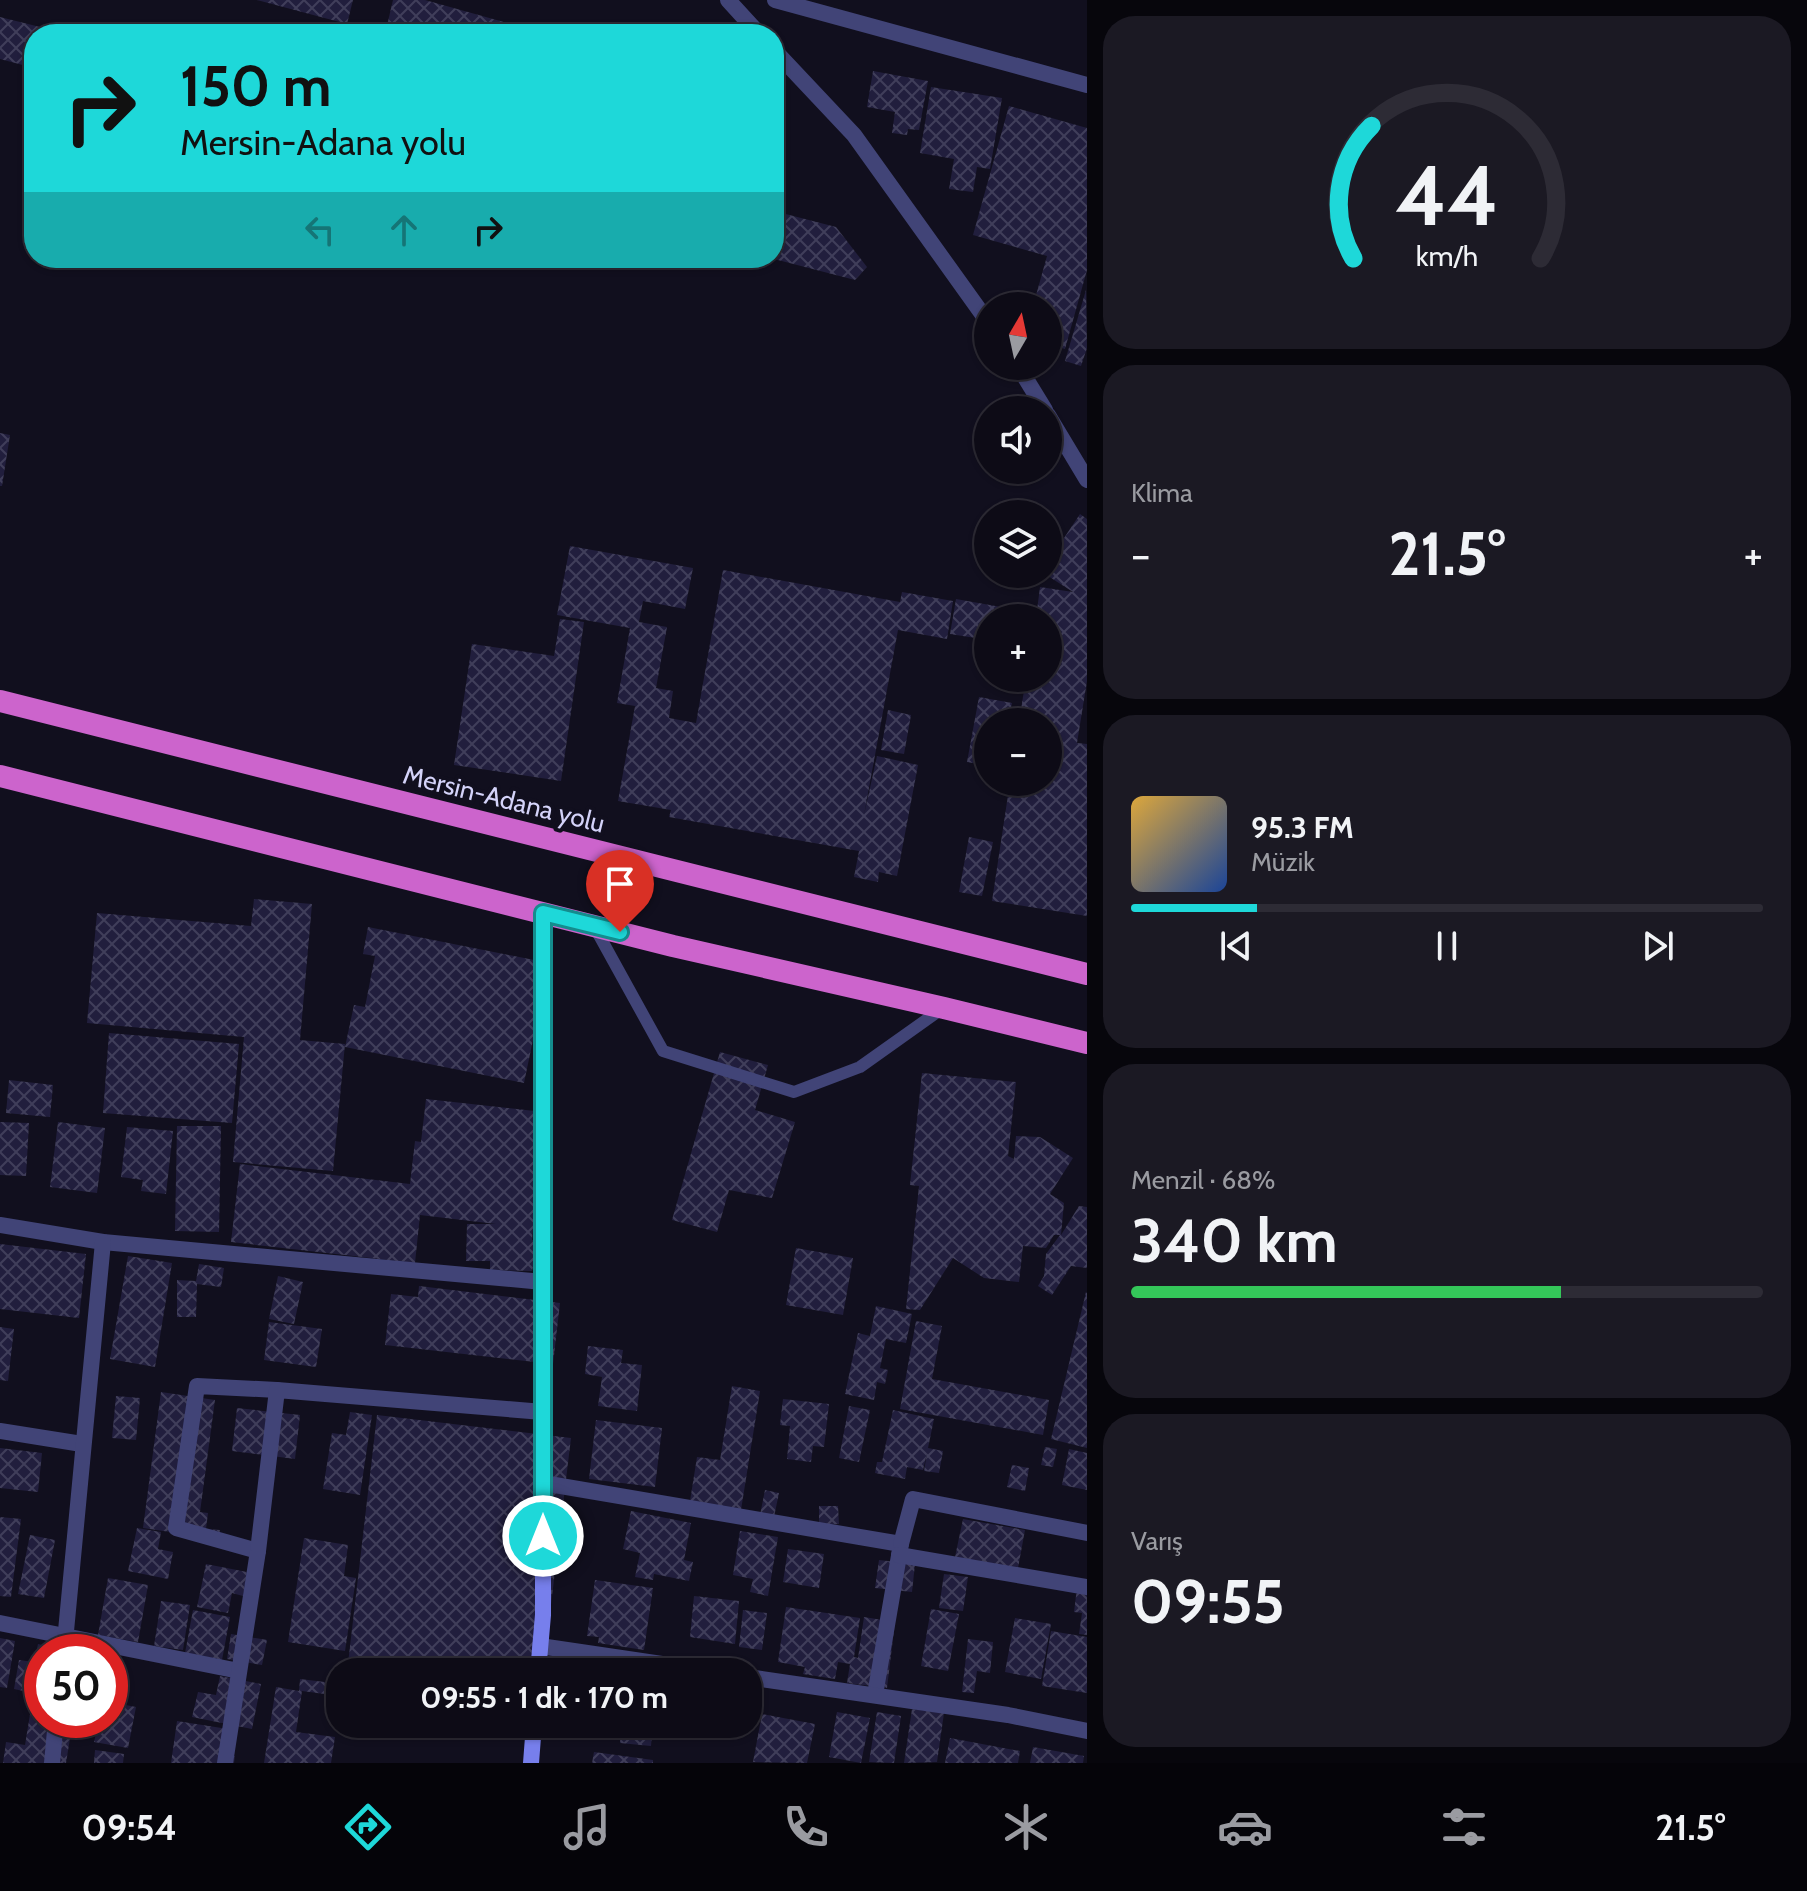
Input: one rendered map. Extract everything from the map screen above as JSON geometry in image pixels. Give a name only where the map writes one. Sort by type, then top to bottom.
[{"type":"highway","name":"Mersin-Adana yolu","points":[[0,701],[1087,974]]},
{"type":"highway","points":[[0,776],[673,946],[1087,1043]]},
{"type":"main road","points":[[539,1658],[543,1615],[543,913]]},
{"type":"main road","points":[[531,1763],[533,1738]]},
{"type":"street","points":[[728,0],[750,24]]},
{"type":"street","points":[[775,0],[1087,85]]},
{"type":"street","points":[[784,61],[854,135],[974,302]]},
{"type":"street","points":[[1062,438],[1087,480]]},
{"type":"street","points":[[0,1225],[103,1242],[543,1282]]},
{"type":"street","points":[[66,1634],[103,1242]]},
{"type":"street","points":[[258,1551],[176,1528],[197,1386],[543,1412]]},
{"type":"street","points":[[225,1763],[258,1551],[277,1390]]},
{"type":"street","points":[[0,1431],[82,1444]]},
{"type":"street","points":[[543,1483],[1087,1587]]},
{"type":"street","points":[[875,1695],[900,1550],[913,1499],[1087,1533]]},
{"type":"street","points":[[0,1623],[60,1634]]},
{"type":"street","points":[[540,1646],[621,1658]]},
{"type":"street","points":[[128,1648],[239,1671]]},
{"type":"street","points":[[762,1679],[1008,1715],[1087,1731]]},
{"type":"street","points":[[52,1763],[54,1738]]},
{"type":"lane","points":[[594,926],[663,1051],[794,1092],[860,1067],[944,1008]]},
{"type":"building","points":[[257,0],[353,0],[347,24]]},
{"type":"building","points":[[393,0],[425,0],[511,24],[387,24]]},
{"type":"building","points":[[0,17],[28,24],[24,24],[24,65],[0,59]]},
{"type":"building","points":[[873,71],[928,81],[919,130],[908,129],[907,135],[892,133],[895,112],[867,107]]},
{"type":"building","points":[[931,87],[1002,98],[990,169],[977,167],[973,192],[949,189],[954,159],[920,153]]},
{"type":"building","points":[[1009,106],[1087,128],[1087,270],[1065,349],[1062,348],[1062,292],[1037,292],[1047,256],[973,235]]},
{"type":"building","points":[[784,214],[836,227],[867,267],[855,280],[784,262]]},
{"type":"building","points":[[1086,290],[1087,348],[1081,366],[1065,361]]},
{"type":"building","points":[[0,433],[10,435],[2,486],[0,486]]},
{"type":"building","points":[[1080,514],[1087,519],[1087,681],[1077,743],[1087,744],[1087,916],[992,901],[1008,796],[1062,796],[1062,708],[1021,708],[1024,692],[1062,692],[1062,604],[1038,604],[1040,588],[1073,592],[1062,585],[1062,541]]},
{"type":"building","points":[[570,546],[693,568],[685,609],[643,601],[639,622],[667,627],[656,688],[673,691],[669,718],[696,723],[723,570],[900,602],[902,592],[953,601],[947,639],[898,630],[864,815],[877,756],[918,765],[897,876],[879,872],[878,882],[854,877],[859,851],[669,817],[671,810],[618,801],[635,706],[617,703],[630,628],[557,615]]},
{"type":"building","points":[[956,599],[984,604],[974,604],[974,638],[950,634]]},
{"type":"building","points":[[560,619],[584,622],[561,781],[454,765],[472,644],[554,656]]},
{"type":"building","points":[[979,697],[1012,703],[1011,708],[977,708]]},
{"type":"building","points":[[888,710],[911,715],[904,754],[881,750]]},
{"type":"building","points":[[974,724],[974,763],[967,762]]},
{"type":"building","points":[[969,837],[993,842],[982,896],[959,892]]},
{"type":"building","points":[[254,899],[312,904],[300,1040],[345,1044],[333,1171],[233,1162],[244,1037],[87,1023],[97,913],[251,926]]},
{"type":"building","points":[[368,927],[549,963],[524,1083],[345,1047],[354,1005],[365,1007],[375,956],[363,954]]},
{"type":"building","points":[[109,1033],[239,1044],[232,1123],[103,1113]]},
{"type":"building","points":[[720,1052],[768,1065],[755,1110],[795,1122],[772,1198],[729,1190],[717,1232],[672,1220]]},
{"type":"building","points":[[922,1073],[1016,1082],[1008,1156],[1014,1159],[1016,1136],[1040,1137],[1073,1158],[1050,1194],[1064,1203],[1061,1235],[1079,1206],[1087,1207],[1087,1268],[1071,1266],[1052,1295],[1038,1286],[1044,1276],[1046,1254],[1060,1235],[1054,1235],[1046,1248],[1023,1246],[1019,1282],[984,1278],[953,1258],[920,1310],[906,1309],[919,1186],[910,1185]]},
{"type":"building","points":[[9,1080],[53,1085],[50,1117],[6,1113]]},
{"type":"building","points":[[426,1099],[552,1113],[539,1229],[533,1228],[532,1240],[548,1241],[547,1268],[533,1267],[532,1271],[490,1270],[490,1261],[466,1261],[467,1224],[496,1224],[420,1215],[415,1263],[231,1242],[240,1164],[410,1184],[415,1141],[421,1142]]},
{"type":"building","points":[[0,1122],[29,1123],[26,1176],[0,1175]]},
{"type":"building","points":[[58,1122],[105,1128],[97,1193],[50,1187]]},
{"type":"building","points":[[177,1126],[221,1126],[219,1232],[175,1231]]},
{"type":"building","points":[[127,1127],[173,1131],[166,1194],[141,1191],[143,1180],[121,1177]]},
{"type":"building","points":[[0,1244],[86,1254],[79,1318],[0,1309]]},
{"type":"building","points":[[796,1248],[853,1258],[843,1315],[786,1305]]},
{"type":"building","points":[[128,1256],[172,1263],[155,1367],[110,1359]]},
{"type":"building","points":[[199,1264],[224,1268],[221,1287],[197,1284],[196,1317],[177,1317],[177,1280],[196,1281]]},
{"type":"building","points":[[278,1276],[303,1282],[294,1324],[269,1319]]},
{"type":"building","points":[[419,1286],[560,1303],[553,1364],[385,1345],[391,1294],[418,1297]]},
{"type":"building","points":[[1087,1293],[1087,1448],[1051,1439]]},
{"type":"building","points":[[876,1306],[912,1314],[906,1343],[886,1339],[880,1368],[888,1370],[885,1384],[877,1382],[874,1400],[845,1394],[858,1333],[870,1336]]},
{"type":"building","points":[[916,1321],[942,1326],[932,1379],[1049,1400],[1043,1435],[900,1409]]},
{"type":"building","points":[[269,1322],[322,1329],[316,1367],[264,1360]]},
{"type":"building","points":[[0,1327],[14,1329],[8,1381],[0,1380]]},
{"type":"building","points":[[588,1346],[623,1350],[621,1363],[642,1365],[637,1411],[598,1406],[602,1377],[585,1374]]},
{"type":"building","points":[[732,1386],[760,1391],[741,1510],[690,1501],[697,1457],[720,1460]]},
{"type":"building","points":[[161,1392],[215,1400],[200,1512],[208,1513],[206,1529],[220,1530],[218,1539],[143,1528]]},
{"type":"building","points":[[116,1396],[140,1398],[136,1440],[112,1438]]},
{"type":"building","points":[[783,1399],[829,1404],[824,1447],[813,1446],[811,1462],[787,1459],[790,1426],[780,1425]]},
{"type":"building","points":[[849,1406],[870,1410],[859,1462],[839,1458]]},
{"type":"building","points":[[237,1408],[300,1415],[295,1459],[232,1451]]},
{"type":"building","points":[[893,1410],[934,1419],[928,1448],[943,1451],[939,1473],[924,1471],[927,1453],[923,1470],[907,1467],[905,1479],[875,1473],[877,1462],[882,1462]]},
{"type":"building","points":[[350,1412],[372,1415],[360,1495],[323,1489],[332,1433],[346,1435]]},
{"type":"building","points":[[377,1415],[571,1438],[547,1638],[534,1636],[531,1658],[349,1658]]},
{"type":"building","points":[[596,1420],[662,1428],[655,1487],[589,1479]]},
{"type":"building","points":[[1045,1447],[1057,1449],[1053,1467],[1041,1465]]},
{"type":"building","points":[[0,1448],[42,1453],[38,1492],[0,1488]]},
{"type":"building","points":[[1069,1449],[1087,1453],[1087,1490],[1062,1485]]},
{"type":"building","points":[[1012,1465],[1029,1468],[1025,1491],[1007,1487]]},
{"type":"building","points":[[765,1490],[779,1493],[774,1517],[760,1515]]},
{"type":"building","points":[[819,1506],[838,1506],[839,1524],[819,1525]]},
{"type":"building","points":[[631,1511],[691,1523],[684,1560],[693,1562],[689,1581],[654,1574],[653,1580],[635,1577],[640,1553],[623,1549]]},
{"type":"building","points":[[0,1517],[21,1519],[11,1597],[0,1596]]},
{"type":"building","points":[[963,1519],[1025,1530],[1018,1568],[955,1557]]},
{"type":"building","points":[[137,1528],[161,1532],[158,1549],[173,1552],[168,1579],[128,1571]]},
{"type":"building","points":[[740,1531],[778,1537],[768,1596],[750,1592],[753,1579],[733,1575]]},
{"type":"building","points":[[30,1535],[55,1540],[44,1598],[18,1594]]},
{"type":"building","points":[[304,1538],[348,1545],[344,1576],[356,1578],[345,1651],[288,1642]]},
{"type":"building","points":[[788,1549],[824,1554],[819,1588],[783,1582]]},
{"type":"building","points":[[879,1560],[915,1564],[912,1592],[875,1588]]},
{"type":"building","points":[[206,1564],[247,1572],[243,1596],[232,1593],[228,1613],[197,1607]]},
{"type":"building","points":[[944,1574],[968,1577],[963,1611],[939,1608]]},
{"type":"building","points":[[108,1578],[148,1585],[138,1642],[128,1640],[128,1634],[98,1634]]},
{"type":"building","points":[[595,1580],[653,1588],[644,1650],[598,1643],[599,1637],[587,1636]]},
{"type":"building","points":[[1077,1588],[1087,1589],[1087,1635],[1079,1634],[1082,1613],[1074,1612]]},
{"type":"building","points":[[694,1596],[739,1601],[735,1644],[690,1637]]},
{"type":"building","points":[[161,1601],[190,1605],[183,1650],[154,1646]]},
{"type":"building","points":[[786,1607],[860,1618],[854,1657],[858,1658],[864,1617],[895,1622],[887,1688],[847,1683],[850,1664],[838,1662],[835,1679],[803,1674],[805,1667],[778,1662]]},
{"type":"building","points":[[931,1609],[959,1614],[948,1671],[921,1666]]},
{"type":"building","points":[[193,1610],[230,1617],[222,1660],[185,1653]]},
{"type":"building","points":[[743,1610],[767,1613],[762,1650],[739,1647]]},
{"type":"building","points":[[1015,1618],[1051,1624],[1041,1679],[1005,1672]]},
{"type":"building","points":[[1051,1631],[1087,1637],[1087,1693],[1042,1686]]},
{"type":"building","points":[[231,1634],[267,1640],[262,1665],[227,1659]]},
{"type":"building","points":[[0,1638],[15,1641],[7,1688],[0,1687]]},
{"type":"building","points":[[968,1639],[993,1642],[990,1673],[977,1671],[974,1693],[962,1692]]},
{"type":"building","points":[[19,1660],[24,1661],[24,1691],[14,1689]]},
{"type":"building","points":[[220,1676],[261,1684],[252,1729],[192,1717],[198,1692],[216,1695]]},
{"type":"building","points":[[300,1679],[326,1682],[326,1694],[302,1691],[296,1732],[335,1738],[331,1763],[264,1763],[276,1687],[299,1691]]},
{"type":"building","points":[[128,1705],[136,1707],[128,1748],[94,1742],[95,1738],[128,1738]]},
{"type":"building","points":[[912,1709],[944,1713],[937,1762],[904,1763]]},
{"type":"building","points":[[837,1712],[870,1718],[861,1763],[829,1757]]},
{"type":"building","points":[[877,1712],[901,1716],[894,1763],[869,1762]]},
{"type":"building","points":[[762,1714],[815,1724],[807,1763],[753,1762],[758,1738],[762,1738]]},
{"type":"building","points":[[177,1721],[228,1729],[224,1755],[235,1756],[234,1763],[171,1763]]},
{"type":"building","points":[[26,1738],[70,1738],[66,1763],[3,1763],[6,1742],[25,1745]]},
{"type":"building","points":[[620,1738],[652,1738],[651,1746],[620,1743]]},
{"type":"building","points":[[950,1738],[1020,1751],[1018,1763],[945,1763]]},
{"type":"building","points":[[1033,1747],[1084,1756],[1083,1763],[1030,1763]]},
{"type":"building","points":[[95,1750],[124,1754],[123,1763],[94,1763]]},
{"type":"building","points":[[594,1752],[653,1760],[653,1763],[592,1763]]},
{"type":"route","points":[[543,1536],[543,913],[620,932]]}]
